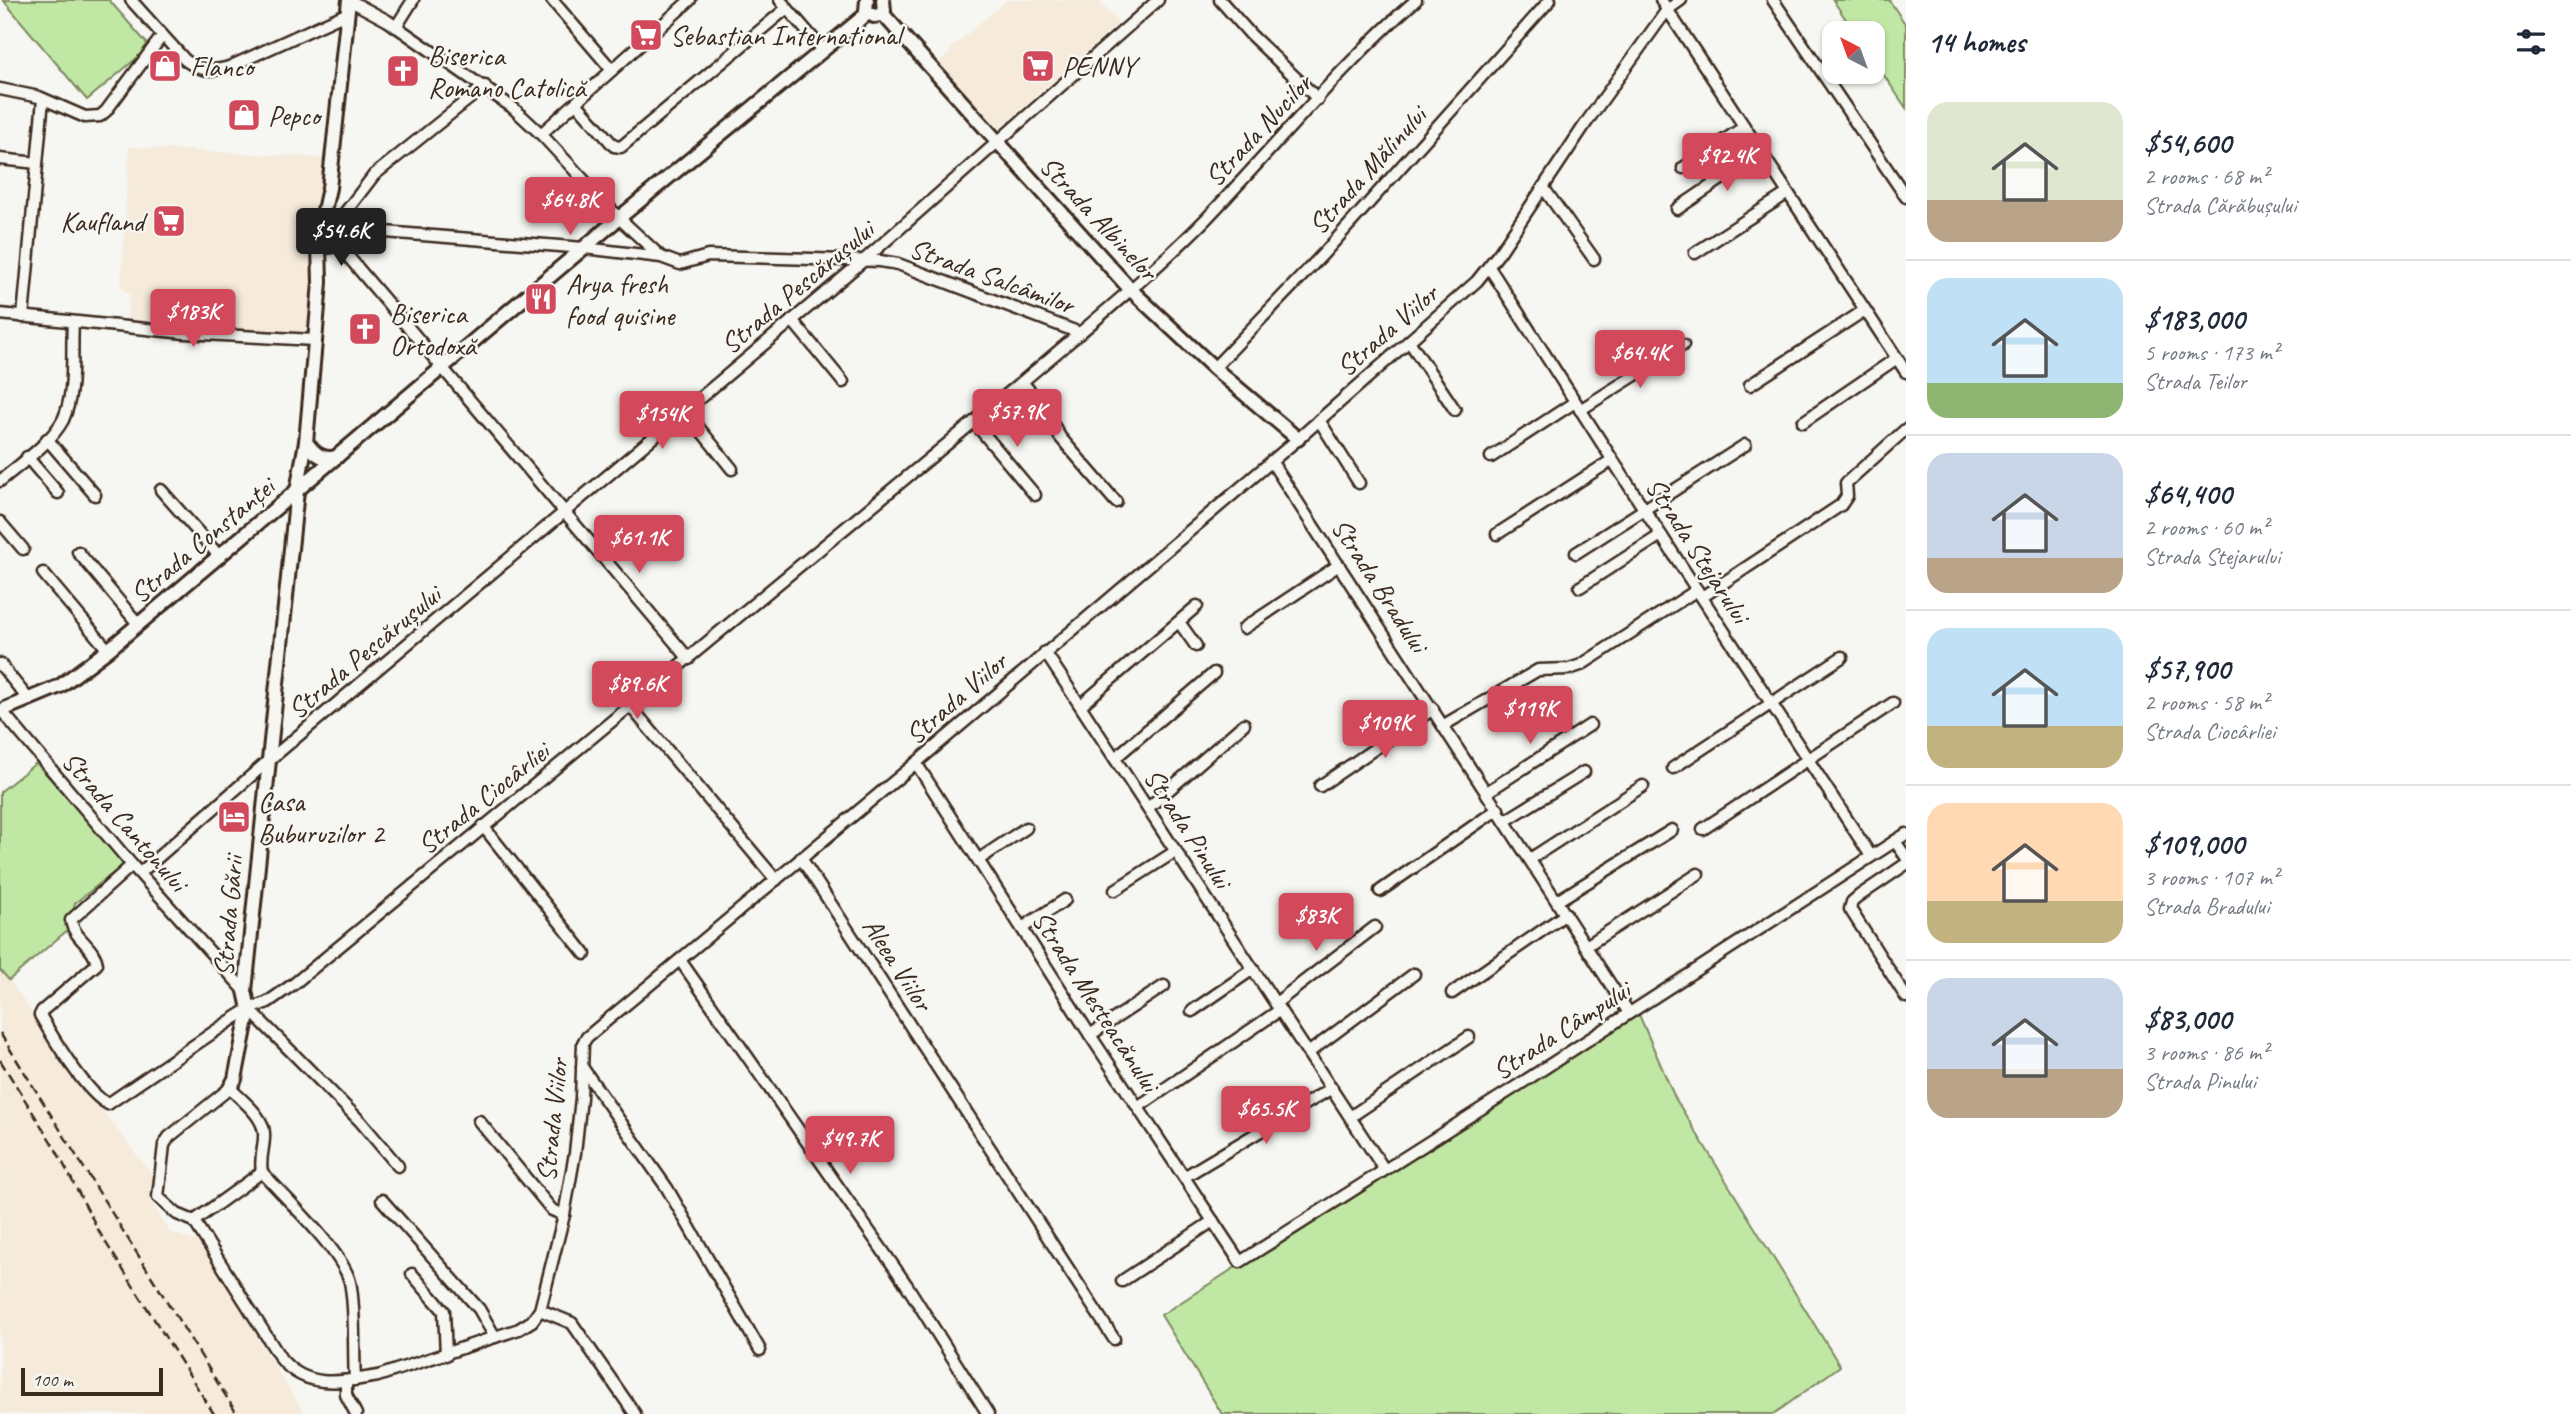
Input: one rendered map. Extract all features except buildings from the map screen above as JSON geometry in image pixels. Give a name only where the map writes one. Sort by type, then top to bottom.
[{"type":"street","points":[[131,0],[162,36],[195,67],[216,71],[349,6],[376,13],[512,107],[660,257]]},
{"type":"street","points":[[396,27],[413,0]]},
{"type":"street","points":[[552,0],[612,71]]},
{"type":"street","name":"Strada Pescărușului","points":[[140,873],[267,762],[863,261],[1158,0]]},
{"type":"street","points":[[1220,0],[1251,35],[1318,99]]},
{"type":"street","name":"Strada Nucilor","points":[[1130,289],[1204,221],[1318,99],[1416,0]]},
{"type":"street","name":"Strada Mălinului","points":[[1214,368],[1324,253],[1550,0]]},
{"type":"street","points":[[1661,0],[1906,372]]},
{"type":"street","name":"Strada Viilor","points":[[540,1310],[564,1215],[576,1139],[583,1043],[587,1037],[1298,439],[1477,281],[1667,10],[1681,0]]},
{"type":"street","points":[[1773,0],[1906,197]]},
{"type":"street","points":[[541,134],[686,1]]},
{"type":"street","points":[[576,103],[614,146],[621,147],[784,4],[823,50]]},
{"type":"street","points":[[349,6],[329,188],[330,234],[689,659]]},
{"type":"street","points":[[297,491],[619,218],[823,50],[867,7],[877,16],[883,6]]},
{"type":"street","name":"Strada Albinelor","points":[[883,6],[998,144],[1130,289],[1214,368],[1298,439]]},
{"type":"street","points":[[0,89],[43,99],[85,117],[100,116],[162,36]]},
{"type":"street","points":[[330,234],[374,175],[485,86]]},
{"type":"street","points":[[23,317],[43,99]]},
{"type":"street","points":[[1683,168],[1744,127]]},
{"type":"street","points":[[1677,209],[1760,152]]},
{"type":"street","points":[[0,159],[37,163]]},
{"type":"street","points":[[1543,187],[1594,259]]},
{"type":"street","points":[[1695,253],[1788,193]]},
{"type":"street","points":[[330,234],[584,248],[660,257]]},
{"type":"street","name":"Strada Constanței","points":[[0,710],[60,685],[108,650],[297,491],[306,442],[320,282],[330,234]]},
{"type":"street","name":"Strada Salcâmilor","points":[[660,257],[680,264],[708,256],[898,264],[1080,333]]},
{"type":"street","name":"Strada Stejarului","points":[[1489,267],[1871,856]]},
{"type":"street","name":"Strada Ciocârliei","points":[[132,864],[71,920],[74,930],[95,955],[97,964],[40,1015],[84,1082],[101,1101],[108,1104],[249,1009],[268,1002],[295,983],[689,659],[1130,289]]},
{"type":"street","points":[[1750,385],[1865,310]]},
{"type":"street","points":[[0,314],[209,335],[314,340]]},
{"type":"street","points":[[792,320],[844,382]]},
{"type":"street","points":[[0,481],[58,428],[68,404],[73,323]]},
{"type":"street","points":[[1409,341],[1455,410]]},
{"type":"street","points":[[1491,457],[1683,345]]},
{"type":"street","points":[[1803,422],[1897,358]]},
{"type":"street","points":[[1022,382],[1042,405],[1060,437],[1116,502]]},
{"type":"street","points":[[685,412],[732,469]]},
{"type":"street","points":[[1319,420],[1359,484]]},
{"type":"street","points":[[974,422],[1035,495]]},
{"type":"street","points":[[1444,725],[1538,670],[1569,669],[1581,665],[1841,505],[1847,496],[1846,483],[1906,429]]},
{"type":"street","points":[[47,439],[95,495]]},
{"type":"street","points":[[306,442],[323,458],[337,457]]},
{"type":"street","points":[[1576,553],[1745,445]]},
{"type":"street","points":[[27,457],[58,493]]},
{"type":"street","points":[[1497,534],[1612,460]]},
{"type":"street","name":"Strada Bradului","points":[[1271,461],[1629,1013]]},
{"type":"street","points":[[161,490],[220,556]]},
{"type":"street","name":"Strada Gării","points":[[230,1088],[235,1079],[249,1009],[245,991],[297,491]]},
{"type":"street","points":[[0,522],[23,549]]},
{"type":"street","points":[[1580,587],[1661,535]]},
{"type":"street","points":[[78,552],[139,625]]},
{"type":"street","points":[[1244,628],[1339,565]]},
{"type":"street","points":[[43,573],[108,650]]},
{"type":"street","points":[[1081,705],[1197,606]]},
{"type":"street","points":[[1179,622],[1196,646]]},
{"type":"street","name":"Strada Pinului","points":[[1045,652],[1384,1169]]},
{"type":"street","points":[[1673,768],[1842,657]]},
{"type":"street","points":[[0,664],[29,700]]},
{"type":"street","points":[[1115,758],[1214,673]]},
{"type":"street","points":[[1703,829],[1892,703]]},
{"type":"street","points":[[631,707],[776,880]]},
{"type":"street","points":[[1320,786],[1433,709]]},
{"type":"street","name":"Strada Cantonului","points":[[0,710],[245,991]]},
{"type":"street","points":[[1148,808],[1244,724]]},
{"type":"street","points":[[1486,792],[1591,725]]},
{"type":"street","name":"Strada Mesteacănului","points":[[916,763],[1090,1035],[1240,1262]]},
{"type":"street","points":[[1505,821],[1584,772]]},
{"type":"street","points":[[1530,859],[1643,786]]},
{"type":"street","points":[[1380,891],[1498,809]]},
{"type":"street","points":[[483,826],[585,954]]},
{"type":"street","points":[[978,860],[1026,828]]},
{"type":"street","points":[[1557,901],[1672,830]]},
{"type":"street","name":"Strada Câmpului","points":[[1240,1262],[1906,834]]},
{"type":"street","points":[[1895,841],[1906,858]]},
{"type":"street","points":[[1115,890],[1175,850]]},
{"type":"street","name":"Aleea Viilor","points":[[801,858],[1114,1339]]},
{"type":"street","points":[[1906,864],[1859,896],[1852,902],[1850,909],[1906,997]]},
{"type":"street","points":[[1586,946],[1698,874]]},
{"type":"street","points":[[1022,929],[1065,900]]},
{"type":"street","points":[[1452,993],[1566,914]]},
{"type":"street","points":[[1138,1107],[1278,1007],[1375,927]]},
{"type":"street","points":[[680,960],[906,1284],[988,1414]]},
{"type":"street","points":[[1192,1011],[1253,969]]},
{"type":"street","points":[[1308,1053],[1414,974]]},
{"type":"street","points":[[1090,1035],[1164,986]]},
{"type":"street","points":[[249,1009],[360,1121],[398,1166]]},
{"type":"street","points":[[1350,1117],[1469,1037]]},
{"type":"street","points":[[582,1067],[667,1188],[760,1350]]},
{"type":"street","points":[[356,1414],[346,1395],[350,1380],[352,1300],[347,1273],[325,1242],[262,1172],[262,1124],[230,1088],[169,1137],[164,1145],[158,1197],[177,1214],[194,1221],[291,1371],[314,1381],[350,1380],[378,1376],[519,1329],[532,1321],[540,1310],[572,1323],[635,1414]]},
{"type":"street","points":[[1184,1177],[1332,1088]]},
{"type":"street","points":[[479,1121],[552,1210],[564,1215]]},
{"type":"street","points":[[194,1221],[262,1172]]},
{"type":"street","points":[[382,1200],[479,1309],[495,1337]]},
{"type":"street","points":[[1122,1281],[1213,1221]]},
{"type":"street","points":[[412,1274],[444,1311],[446,1355]]},
{"type":"shaded area","points":[[1007,0],[1098,0],[1118,24],[996,131],[937,64],[952,51],[951,48]]},
{"type":"shaded area","points":[[129,147],[326,158],[315,335],[127,324],[129,294],[121,286]]},
{"type":"shaded area","points":[[36,763],[127,862],[75,903],[70,928],[9,980],[101,1109],[157,1181],[152,1204],[170,1232],[195,1241],[205,1234],[264,1332],[257,1338],[305,1414],[0,1414],[0,792]]},
{"type":"green space","points":[[3,0],[109,0],[150,47],[87,100]]},
{"type":"green space","points":[[1833,0],[1889,0],[1906,25],[1906,108],[1885,77],[1885,21],[1847,21]]},
{"type":"green space","points":[[36,763],[127,862],[75,903],[70,928],[9,980],[0,970],[0,792]]},
{"type":"green space","points":[[1637,1010],[1675,1098],[1840,1366],[1774,1414],[1222,1414],[1161,1315]]},
{"type":"railway","points":[[0,1033],[237,1414]]},
{"type":"railway","points":[[0,1060],[55,1148],[101,1235],[214,1414]]},
{"type":"place","name":"Sebastian International","points":[[646,35]]},
{"type":"place","name":"Flanco","points":[[165,66]]},
{"type":"place","name":"PENNY","points":[[1038,66]]},
{"type":"place","name":"Biserica Romano Catolică","points":[[403,71]]},
{"type":"place","name":"Pepco","points":[[244,115]]},
{"type":"place","name":"Kaufland","points":[[169,221]]},
{"type":"place","name":"Arya fresh food quisine","points":[[541,299]]},
{"type":"place","name":"Biserica Ortodoxă","points":[[365,329]]},
{"type":"place","name":"Casa Buburuzilor 2","points":[[234,817]]}]
